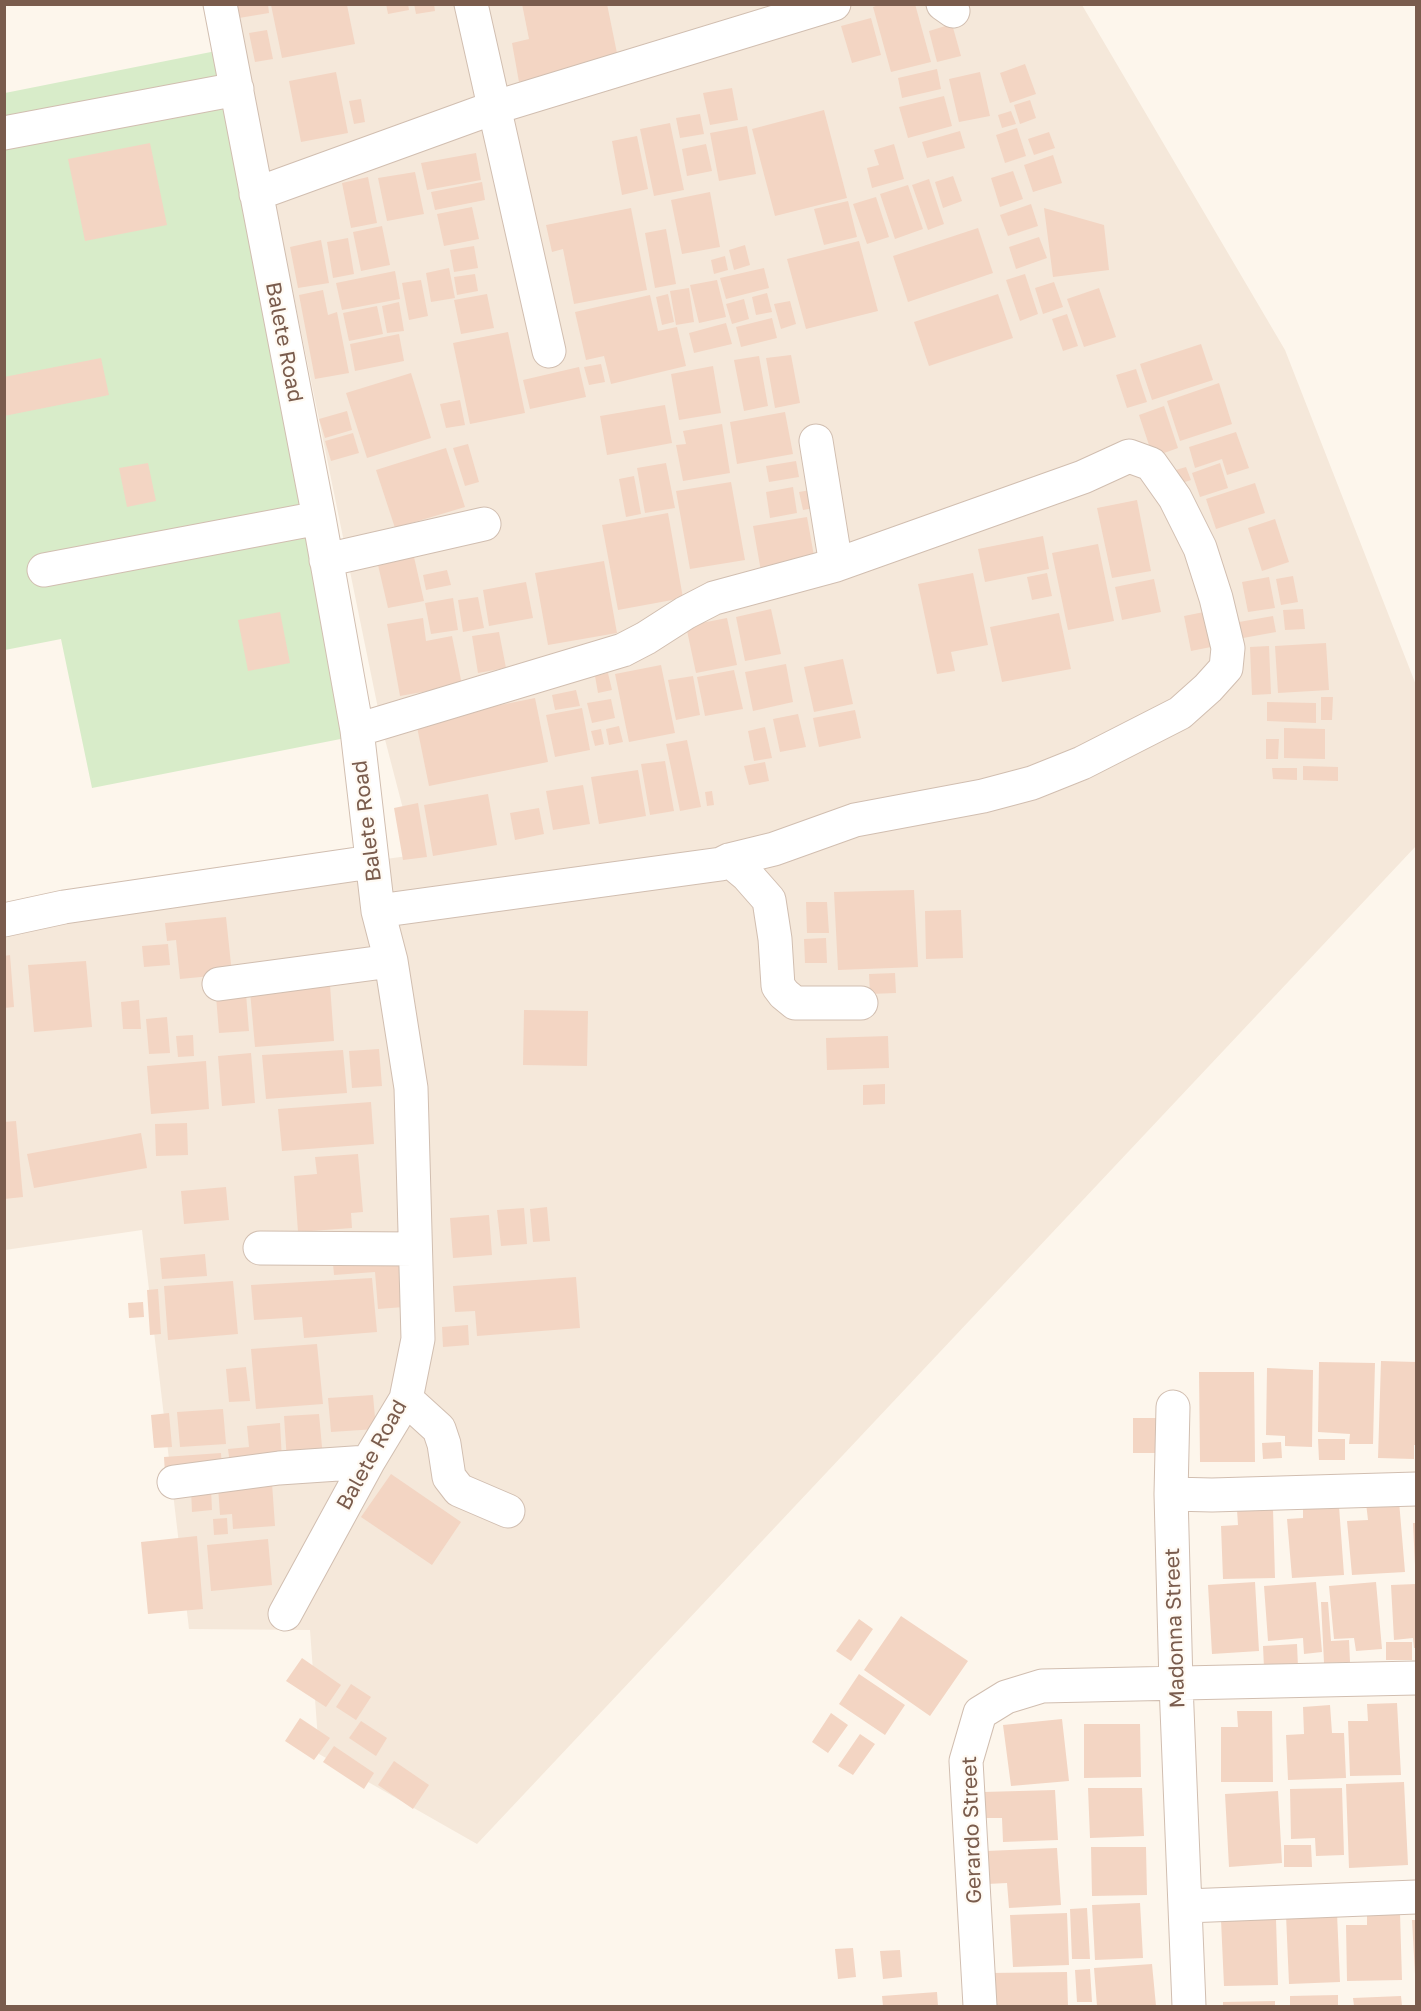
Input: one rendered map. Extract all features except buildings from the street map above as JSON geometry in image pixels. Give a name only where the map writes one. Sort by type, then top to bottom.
[{"type":"street","name":"Balete Road","points":[[220,4],[319,518],[357,730],[378,911],[391,961],[411,1088],[418,1339],[406,1399],[368,1462],[285,1614]]},
{"type":"street","points":[[471,4],[549,351]]},
{"type":"street","points":[[256,194],[493,108],[834,4]]},
{"type":"street","points":[[4,133],[237,89]]},
{"type":"street","points":[[816,441],[836,565]]},
{"type":"street","points":[[357,730],[623,650],[685,612],[714,598],[836,565],[1083,477],[1129,456],[1151,464],[1175,498],[1200,548],[1228,648],[1226,668],[1180,713],[1082,763],[1032,783],[983,796],[855,819],[774,849],[721,864],[378,911]]},
{"type":"street","points":[[44,570],[319,518]]},
{"type":"street","points":[[326,560],[484,524]]},
{"type":"street","points":[[729,860],[747,875],[769,900],[776,939],[778,986],[784,993],[795,1003],[861,1003]]},
{"type":"street","points":[[4,920],[64,908],[371,861]]},
{"type":"street","points":[[219,984],[391,961]]},
{"type":"street","points":[[260,1248],[414,1249]]},
{"type":"street","points":[[406,1399],[440,1429],[448,1477],[459,1490],[508,1511]]},
{"type":"street","name":"Madonna Street","points":[[1173,1407],[1171,1494],[1176,1684],[1189,2007]]},
{"type":"street","points":[[174,1482],[279,1468],[368,1462]]},
{"type":"street","points":[[1171,1494],[1212,1495],[1416,1488]]},
{"type":"street","points":[[1176,1684],[1416,1678]]},
{"type":"street","name":"Gerardo Street","points":[[980,2007],[966,1761],[980,1713],[1006,1697],[1042,1686],[1176,1684]]},
{"type":"street","points":[[1186,1906],[1416,1897]]},
{"type":"shaded area","points":[[236,5],[1082,5],[1285,350],[1416,685],[1416,846],[477,1844],[319,1754],[310,1630],[189,1629],[142,1230],[5,1250],[5,911],[415,855],[382,728]]},
{"type":"green space","points":[[231,48],[371,733],[92,788],[61,639],[5,650],[5,93]]}]
